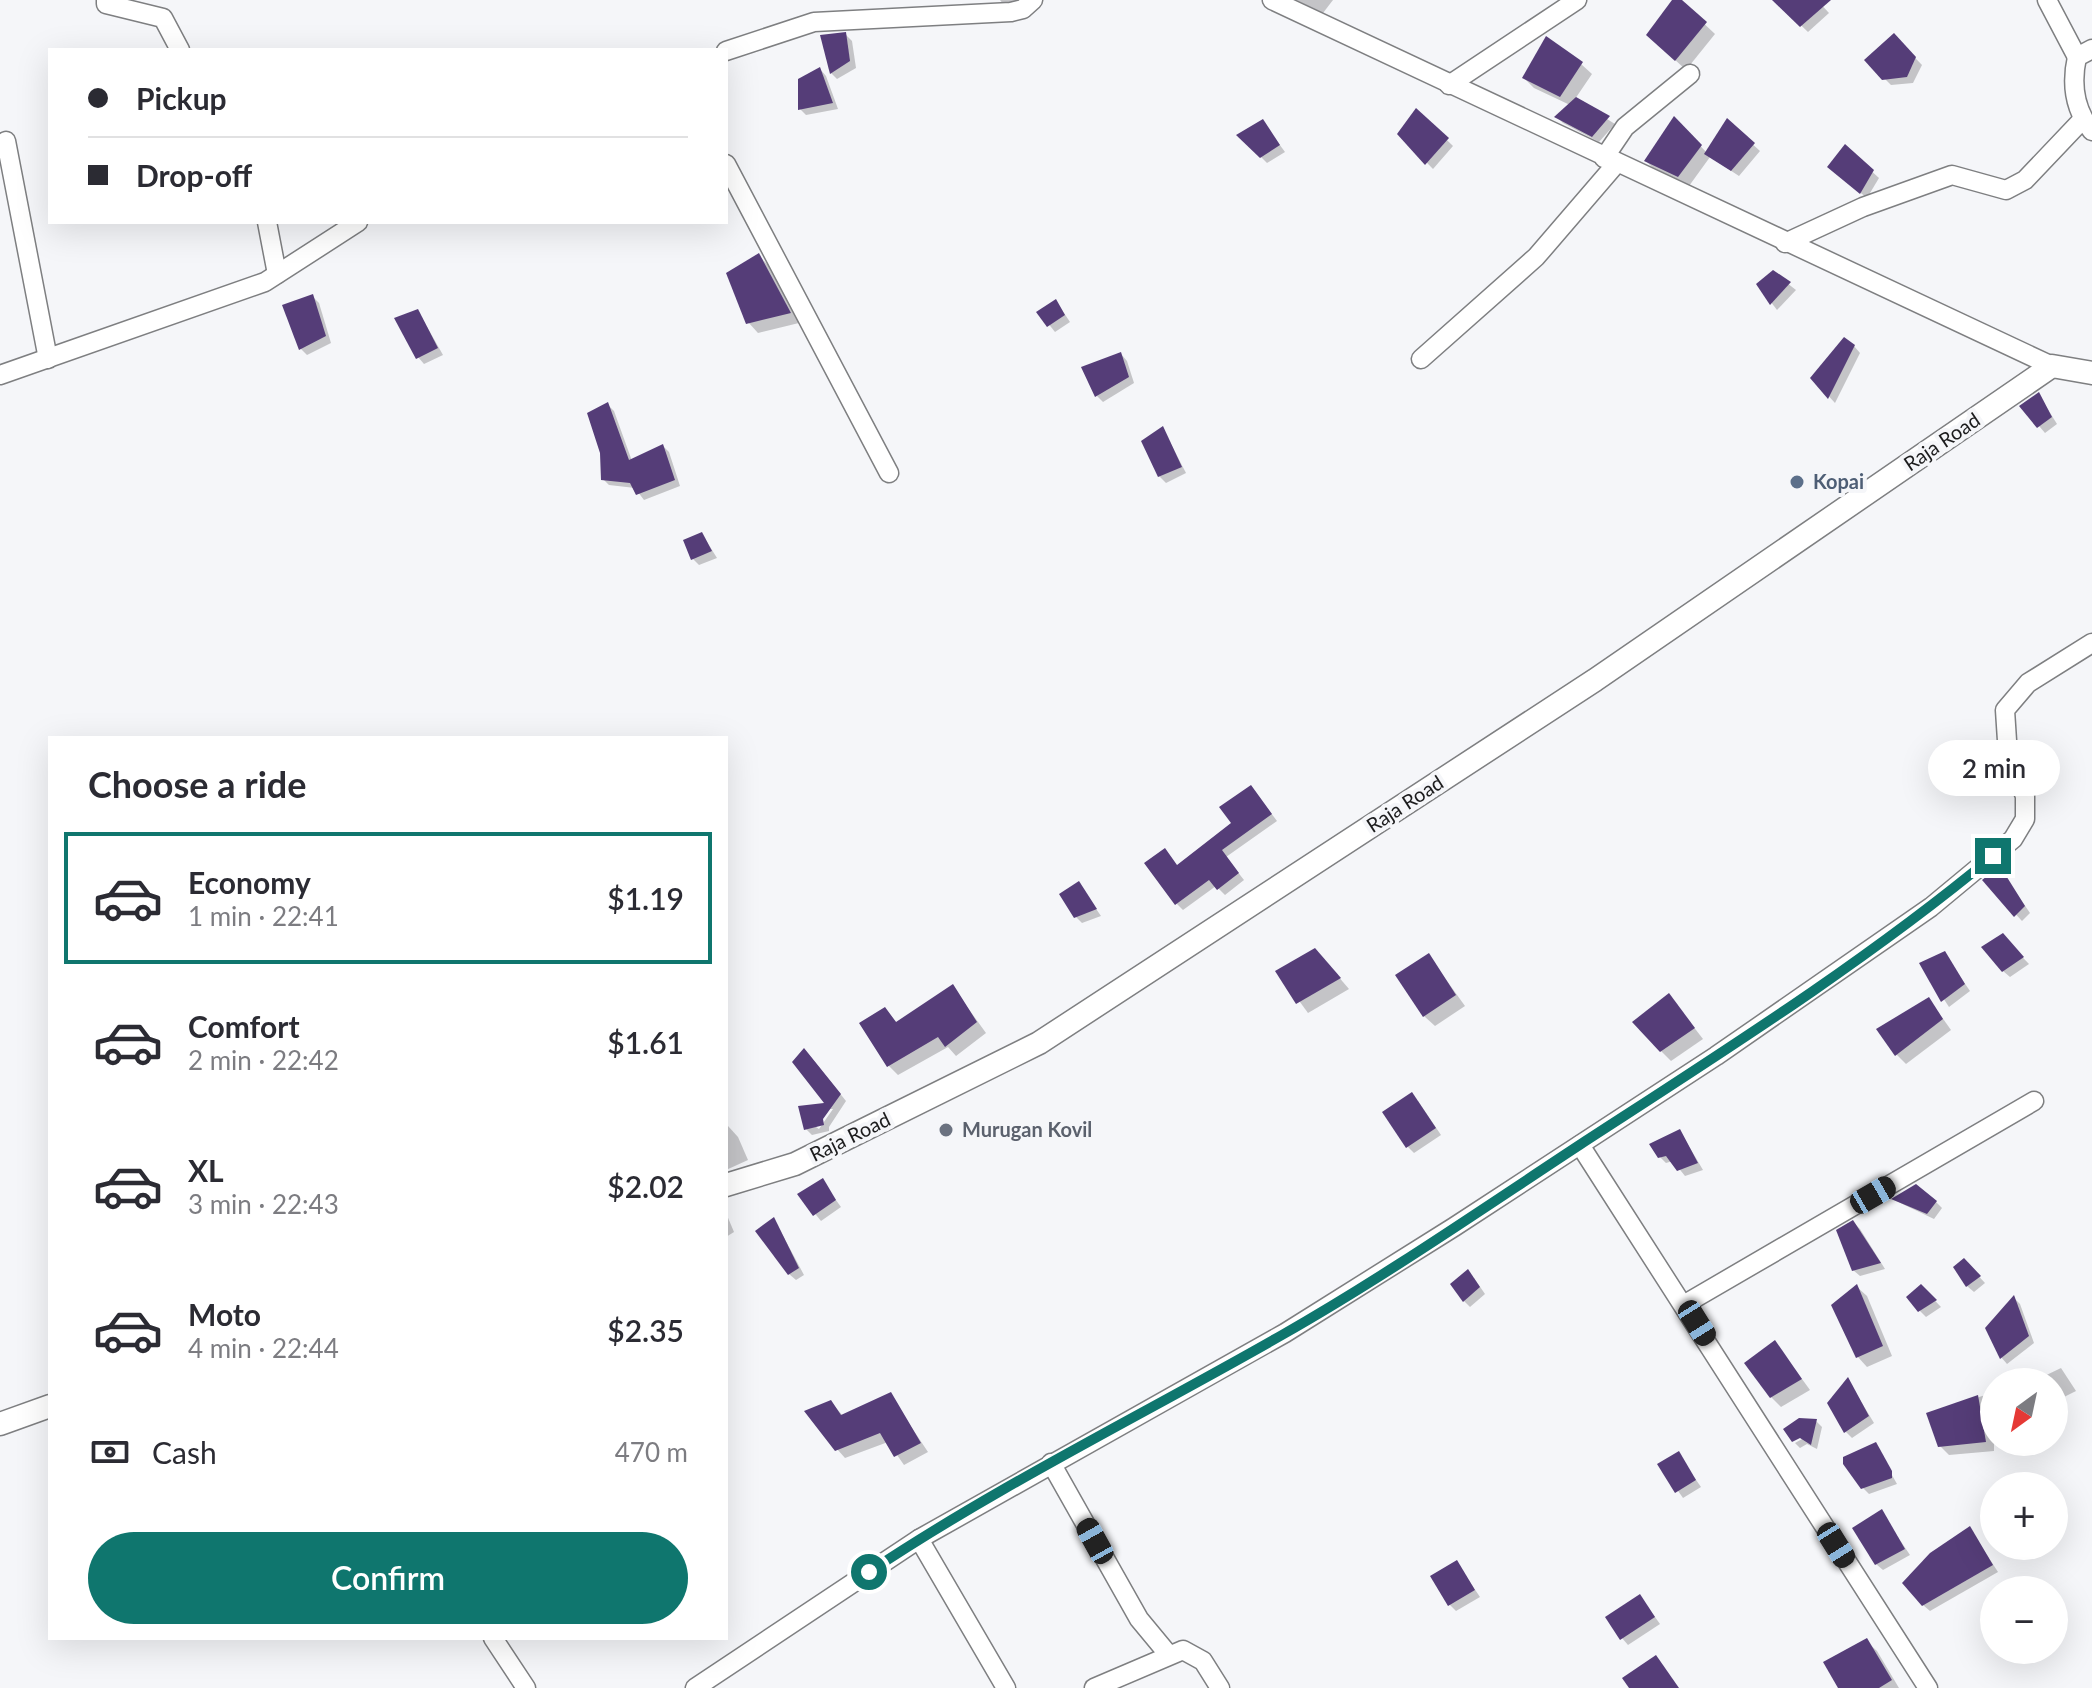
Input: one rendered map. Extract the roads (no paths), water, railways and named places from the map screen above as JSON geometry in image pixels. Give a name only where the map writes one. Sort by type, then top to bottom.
[{"type":"street","points":[[106,0],[106,4],[163,18],[179,48]]},
{"type":"street","points":[[728,50],[814,22],[1011,12],[1023,9],[1033,0]]},
{"type":"street","points":[[1272,0],[2052,366],[2092,373]]},
{"type":"street","points":[[1449,85],[1577,0]]},
{"type":"street","points":[[1785,243],[1863,207],[1952,175],[2006,190],[2025,180],[2087,125],[2072,82],[2084,53],[2047,0]]},
{"type":"street","points":[[1421,359],[1536,257],[1610,161],[1625,127],[1690,74]]},
{"type":"street","points":[[6,141],[48,359]]},
{"type":"street","points":[[728,168],[889,473]]},
{"type":"street","points":[[267,224],[277,274]]},
{"type":"street","points":[[0,375],[265,282],[355,224]]},
{"type":"street","name":"Raja Road","points":[[728,1184],[795,1164],[1039,1043],[1595,680],[2052,366]]},
{"type":"street","points":[[695,1688],[919,1539],[1285,1333],[1716,1056],[1931,907],[2013,839],[2025,819],[2025,796],[2008,756],[2005,710],[2028,683],[2092,643]]},
{"type":"street","points":[[1685,1304],[2034,1101]]},
{"type":"street","points":[[1580,1145],[1685,1304],[1928,1688]]},
{"type":"street","points":[[0,1424],[48,1407]]},
{"type":"street","points":[[1051,1463],[1139,1619],[1168,1654]]},
{"type":"street","points":[[919,1539],[1006,1688]]},
{"type":"street","points":[[494,1640],[526,1688]]},
{"type":"street","points":[[1094,1688],[1183,1650],[1203,1661],[1220,1688]]},
{"type":"place","name":"Kopai","points":[[1797,482]]},
{"type":"place","name":"Murugan Kovil","points":[[946,1130]]}]
